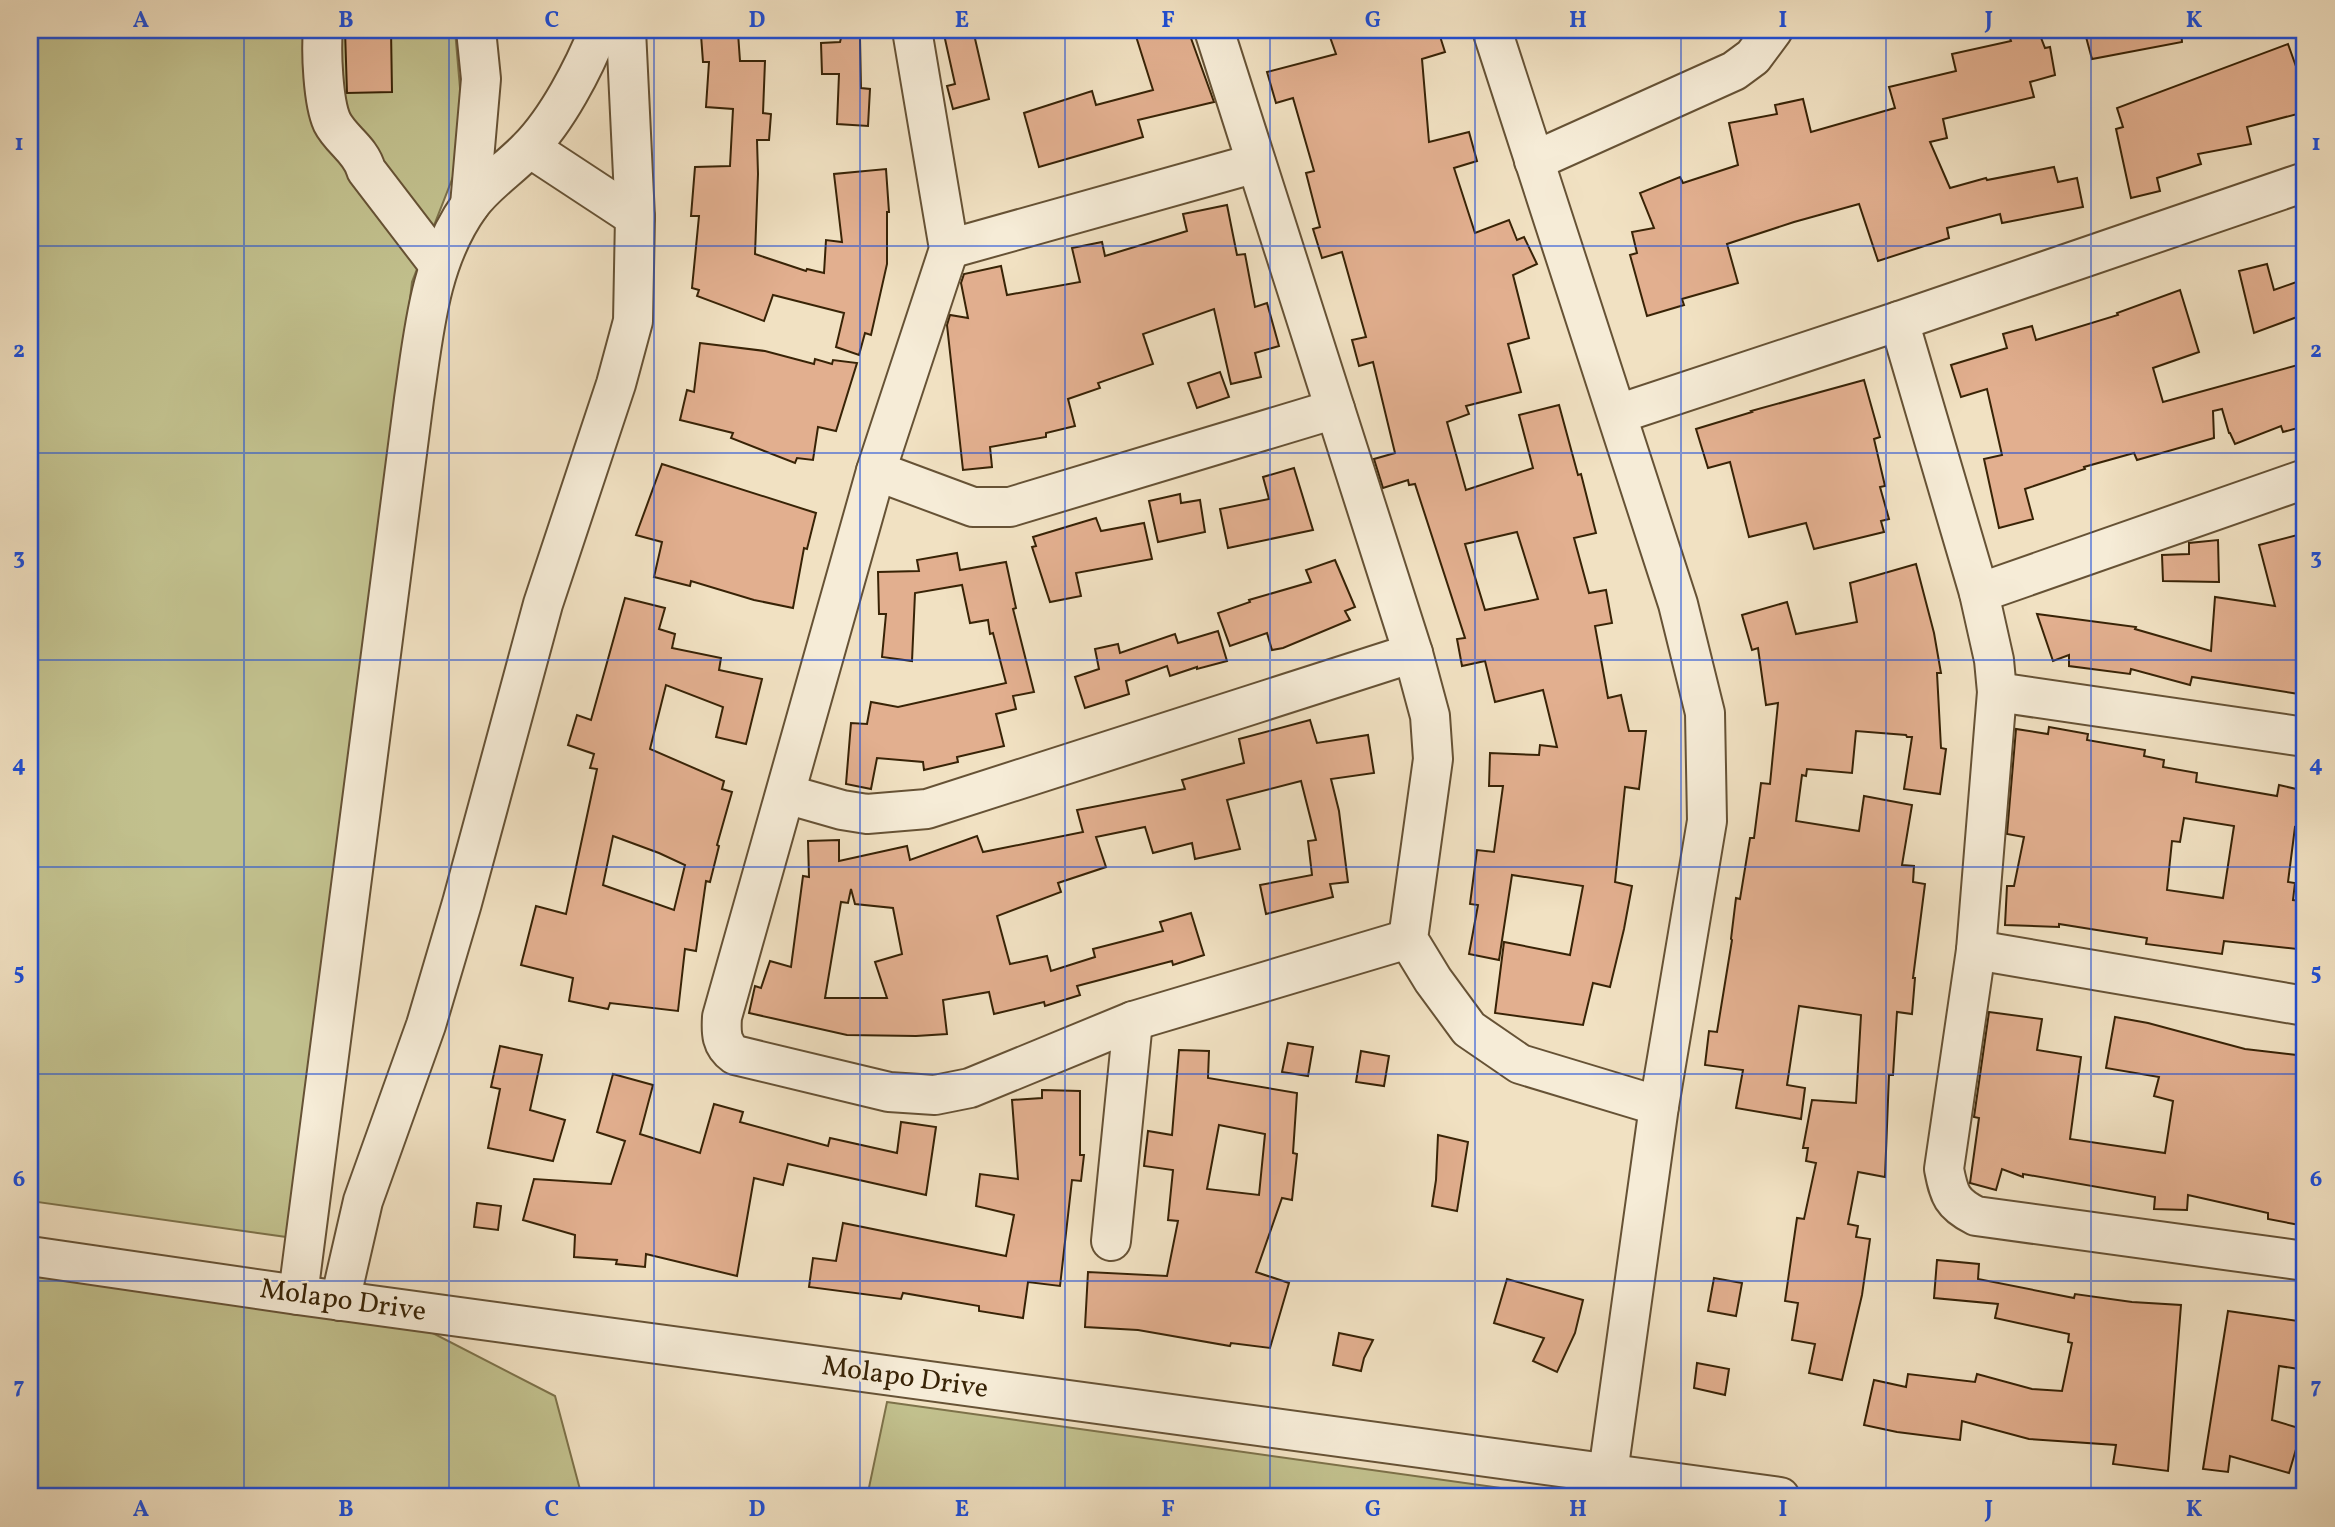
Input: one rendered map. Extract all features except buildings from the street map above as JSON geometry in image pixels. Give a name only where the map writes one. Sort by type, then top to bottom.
[{"type":"street","points":[[323,30],[323,79],[332,122],[363,160],[366,170],[438,264]]},
{"type":"street","points":[[470,205],[481,79],[476,30]]},
{"type":"street","points":[[298,1295],[412,413],[438,264],[470,205],[530,148],[557,111],[593,47],[599,30]]},
{"type":"street","points":[[340,1301],[363,1201],[426,1025],[463,903],[543,604],[620,372],[633,321],[635,217],[626,30]]},
{"type":"street","points":[[912,30],[949,249],[876,471],[722,1017],[723,1042],[727,1050],[735,1055],[889,1092],[935,1095],[970,1088],[1133,1021],[1408,939]]},
{"type":"street","points":[[1214,30],[1413,653],[1430,716],[1433,760],[1408,939],[1433,980],[1469,1029],[1520,1064],[1659,1106]]},
{"type":"street","points":[[1492,30],[1678,604],[1705,713],[1707,821],[1659,1106],[1608,1473]]},
{"type":"street","points":[[1534,161],[1734,71],[1753,57],[1773,30]]},
{"type":"street","points":[[530,148],[635,217]]},
{"type":"street","points":[[949,249],[1256,163]]},
{"type":"street","points":[[1618,414],[2305,182]]},
{"type":"street","points":[[1899,321],[1979,593],[1994,660],[1997,692],[1976,950],[1944,1169],[1948,1190],[1959,1208],[1976,1216],[2305,1261]]},
{"type":"street","points":[[876,471],[974,507],[1010,508],[1335,409]]},
{"type":"street","points":[[1979,593],[2305,479]]},
{"type":"street","points":[[786,794],[842,810],[867,814],[927,810],[1413,653]]},
{"type":"street","points":[[1997,692],[2305,737]]},
{"type":"street","points":[[1976,950],[2305,1006]]},
{"type":"street","points":[[1111,1241],[1133,1021]]},
{"type":"street","name":"Molapo Drive","points":[[30,1256],[340,1301],[1780,1497]]},
{"type":"shaded area","points":[[30,30],[455,30],[465,146],[412,282],[301,1239],[30,1201]]},
{"type":"shaded area","points":[[30,1273],[423,1328],[555,1396],[582,1497],[30,1497]]},
{"type":"shaded area","points":[[887,1402],[1565,1497],[867,1497]]}]
